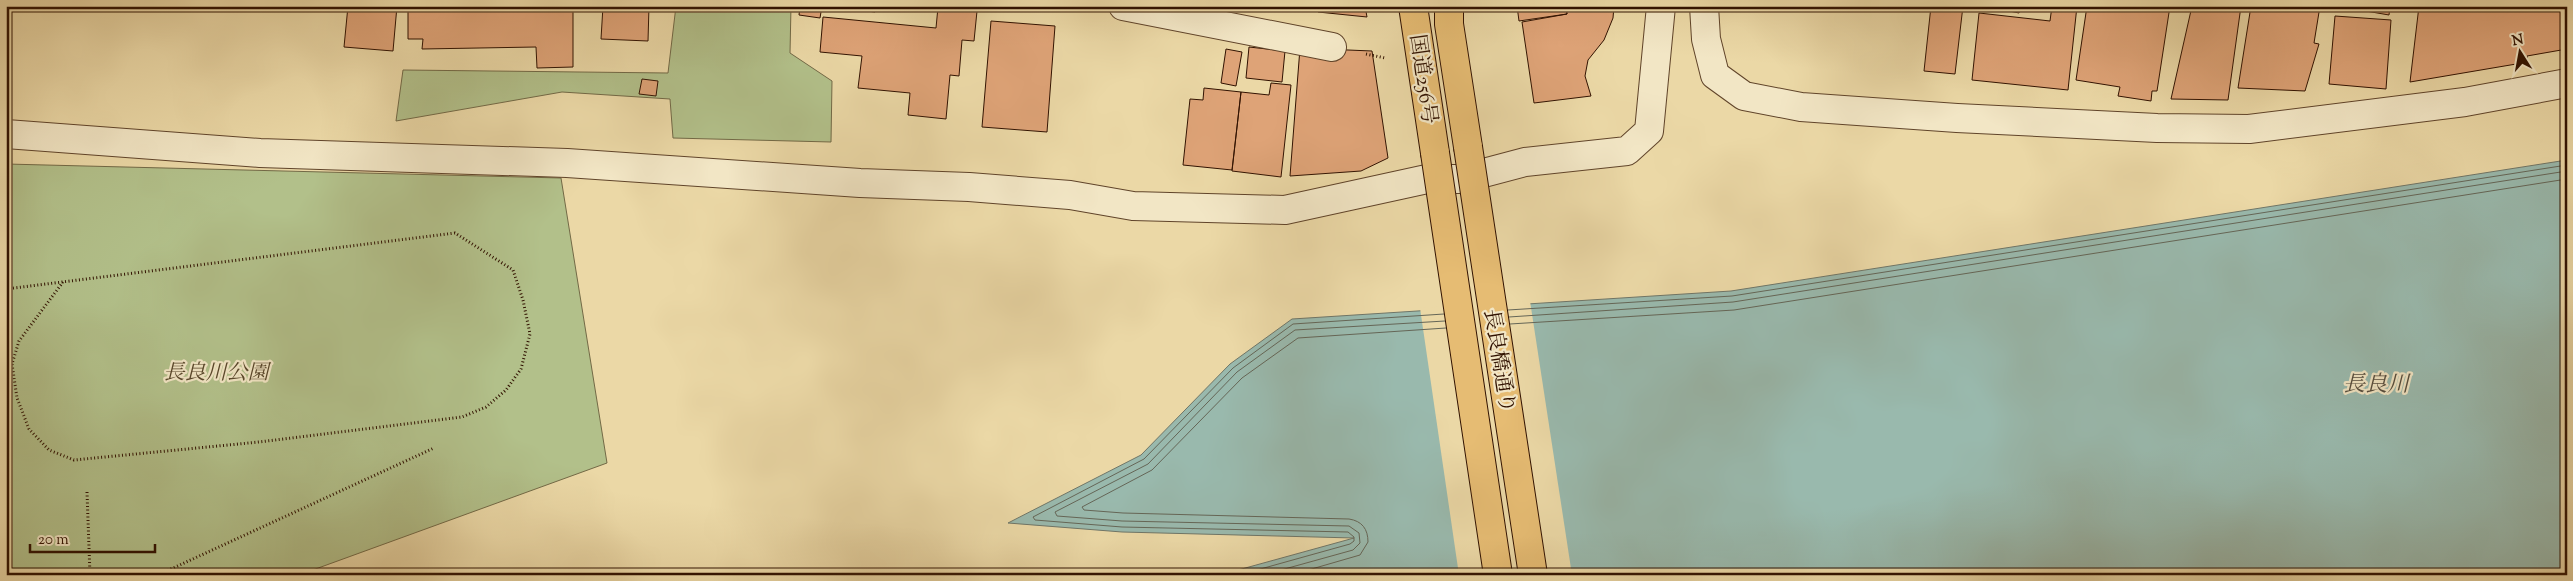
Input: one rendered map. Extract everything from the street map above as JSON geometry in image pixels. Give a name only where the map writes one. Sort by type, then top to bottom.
[{"type":"highway","name":"国道256号","points":[[1413,6],[1435,152]]},
{"type":"highway","name":"国道256号","points":[[1449,6],[1449,24],[1468,148]]},
{"type":"highway","name":"長良橋通り","points":[[1468,148],[1533,575]]},
{"type":"highway","name":"長良橋通り","points":[[1435,152],[1498,575]]},
{"type":"street","points":[[1123,6],[1332,47]]},
{"type":"street","points":[[6,134],[233,152],[567,163],[860,184],[969,187],[1070,195],[1133,206],[1285,210],[1427,179],[1461,178],[1525,162],[1627,151],[1649,131],[1662,6]]},
{"type":"street","points":[[1704,6],[1706,39],[1715,75],[1744,96],[1801,107],[1957,118],[2157,128],[2249,130],[2465,102],[2567,83]]},
{"type":"path","points":[[1332,47],[1422,65]]},
{"type":"path","points":[[6,289],[455,232],[513,270],[523,300],[530,334],[521,369],[506,390],[486,407],[462,418],[250,443],[74,460],[49,450],[29,429],[17,398],[12,364],[19,341],[63,282]]},
{"type":"path","points":[[158,575],[434,448]]},
{"type":"path","points":[[87,492],[90,575]]},
{"type":"green space","points":[[676,6],[791,6],[790,53],[832,81],[831,142],[673,138],[670,99],[562,92],[396,121],[403,70],[668,73]]},
{"type":"green space","name":"長良川公園","points":[[6,164],[561,178],[607,463],[299,575],[6,575]]},
{"type":"water","name":"長良川","points":[[2567,160],[2567,575],[1220,575],[1354,538],[1122,532],[1008,523],[1141,455],[1230,364],[1292,319],[1731,291]]},
{"type":"pier","points":[[1530,301],[1572,575],[1459,575],[1420,308]]},
{"type":"building","points":[[348,6],[397,6],[393,51],[344,47]]},
{"type":"building","points":[[408,6],[573,6],[573,67],[537,68],[536,47],[422,49],[423,39],[408,39]]},
{"type":"building","points":[[603,6],[649,6],[648,41],[601,39]]},
{"type":"building","points":[[800,6],[822,6],[820,18],[799,15]]},
{"type":"building","points":[[853,6],[876,6],[875,12],[852,9]]},
{"type":"building","points":[[1319,6],[1365,6],[1367,17],[1318,12]]},
{"type":"building","points":[[1517,6],[1566,6],[1567,14],[1519,21]]},
{"type":"building","points":[[1566,6],[1614,6],[1613,18],[1604,40],[1588,60],[1585,76],[1591,96],[1534,103],[1522,22],[1567,14]]},
{"type":"building","points":[[1931,6],[1963,6],[1955,74],[1924,71]]},
{"type":"building","points":[[1985,6],[2021,6],[2019,13]]},
{"type":"building","points":[[2052,6],[2077,6],[2068,90],[1972,80],[1979,13],[2050,21]]},
{"type":"building","points":[[2087,6],[2170,6],[2157,91],[2152,91],[2151,101],[2118,96],[2120,87],[2076,80]]},
{"type":"building","points":[[2192,6],[2241,6],[2228,100],[2171,99]]},
{"type":"building","points":[[2251,6],[2320,6],[2314,43],[2319,44],[2305,91],[2238,88]]},
{"type":"building","points":[[2337,6],[2390,6],[2389,15]]},
{"type":"building","points":[[2419,6],[2567,6],[2567,49],[2527,56],[2528,62],[2410,82]]},
{"type":"building","points":[[938,7],[977,11],[974,41],[962,40],[959,76],[950,75],[946,119],[908,115],[910,93],[858,88],[862,56],[820,52],[823,17],[936,28]]},
{"type":"building","points":[[2335,16],[2391,20],[2386,89],[2329,84]]},
{"type":"building","points":[[991,21],[1055,26],[1047,132],[982,127]]},
{"type":"building","points":[[1249,47],[1285,51],[1282,82],[1246,78]]},
{"type":"building","points":[[1300,48],[1372,51],[1388,158],[1361,171],[1290,176]]},
{"type":"building","points":[[1226,49],[1242,52],[1236,86],[1221,83]]},
{"type":"building","points":[[642,79],[658,81],[656,96],[639,94]]},
{"type":"building","points":[[1271,83],[1291,85],[1281,177],[1232,171],[1241,92],[1269,95]]},
{"type":"building","points":[[1204,88],[1241,92],[1232,170],[1183,165],[1190,99],[1203,100]]}]
